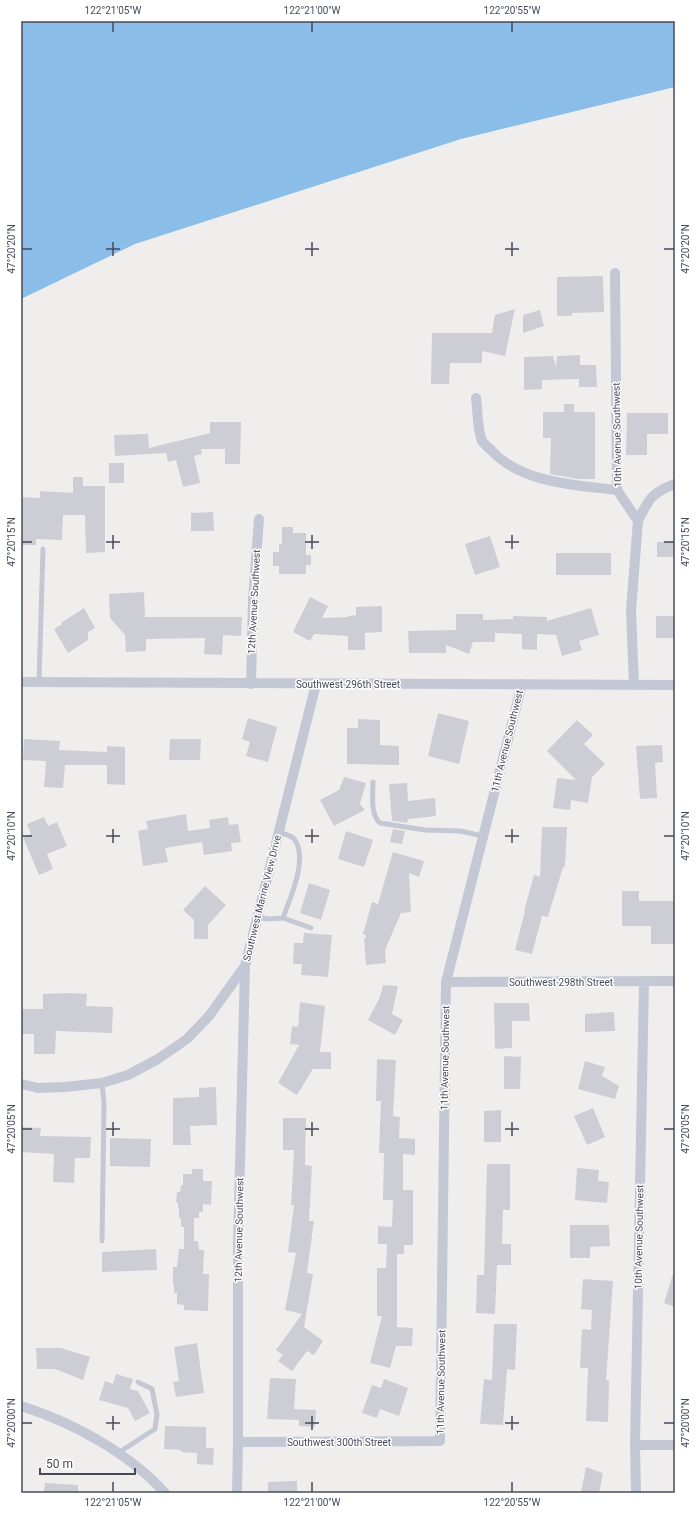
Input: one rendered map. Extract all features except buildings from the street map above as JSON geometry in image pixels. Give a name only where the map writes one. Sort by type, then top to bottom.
[{"type":"street","name":"10th Avenue Southwest","points":[[615,273],[617,490],[638,521]]},
{"type":"street","points":[[476,398],[483,442],[500,460],[520,470],[552,482],[617,490]]},
{"type":"street","points":[[634,685],[631,610],[638,521],[647,502],[657,492],[675,484]]},
{"type":"street","name":"12th Avenue Southwest","points":[[251,684],[253,599],[259,519]]},
{"type":"street","name":"Southwest 296th Street","points":[[21,682],[675,685]]},
{"type":"street","name":"Southwest Marine View Drive","points":[[21,1084],[38,1088],[65,1087],[102,1083],[128,1075],[158,1059],[187,1039],[209,1016],[244,966],[316,684]]},
{"type":"street","name":"11th Avenue Southwest","points":[[440,1441],[446,982],[522,684]]},
{"type":"street","name":"12th Avenue Southwest","points":[[237,1493],[238,1244],[244,966]]},
{"type":"street","name":"Southwest 298th Street","points":[[446,982],[675,981]]},
{"type":"street","name":"10th Avenue Southwest","points":[[636,1493],[635,1445],[644,982]]},
{"type":"street","points":[[21,1406],[45,1413],[110,1447],[135,1465],[165,1493]]},
{"type":"street","name":"Southwest 300th Street","points":[[238,1442],[440,1441]]},
{"type":"street","points":[[635,1445],[675,1445]]},
{"type":"lane","points":[[40,682],[43,549]]},
{"type":"lane","points":[[373,782],[374,812],[380,823],[426,830],[460,831],[483,836]]},
{"type":"lane","points":[[278,832],[290,836],[295,840],[298,848],[300,863],[283,918]]},
{"type":"lane","points":[[257,917],[268,919],[283,918],[311,928]]},
{"type":"lane","points":[[102,1083],[104,1103],[102,1241]]},
{"type":"lane","points":[[118,1452],[155,1430],[157,1415],[152,1389],[138,1382]]},
{"type":"water","points":[[21,21],[675,21],[675,87],[461,139],[135,244],[21,299]]}]
